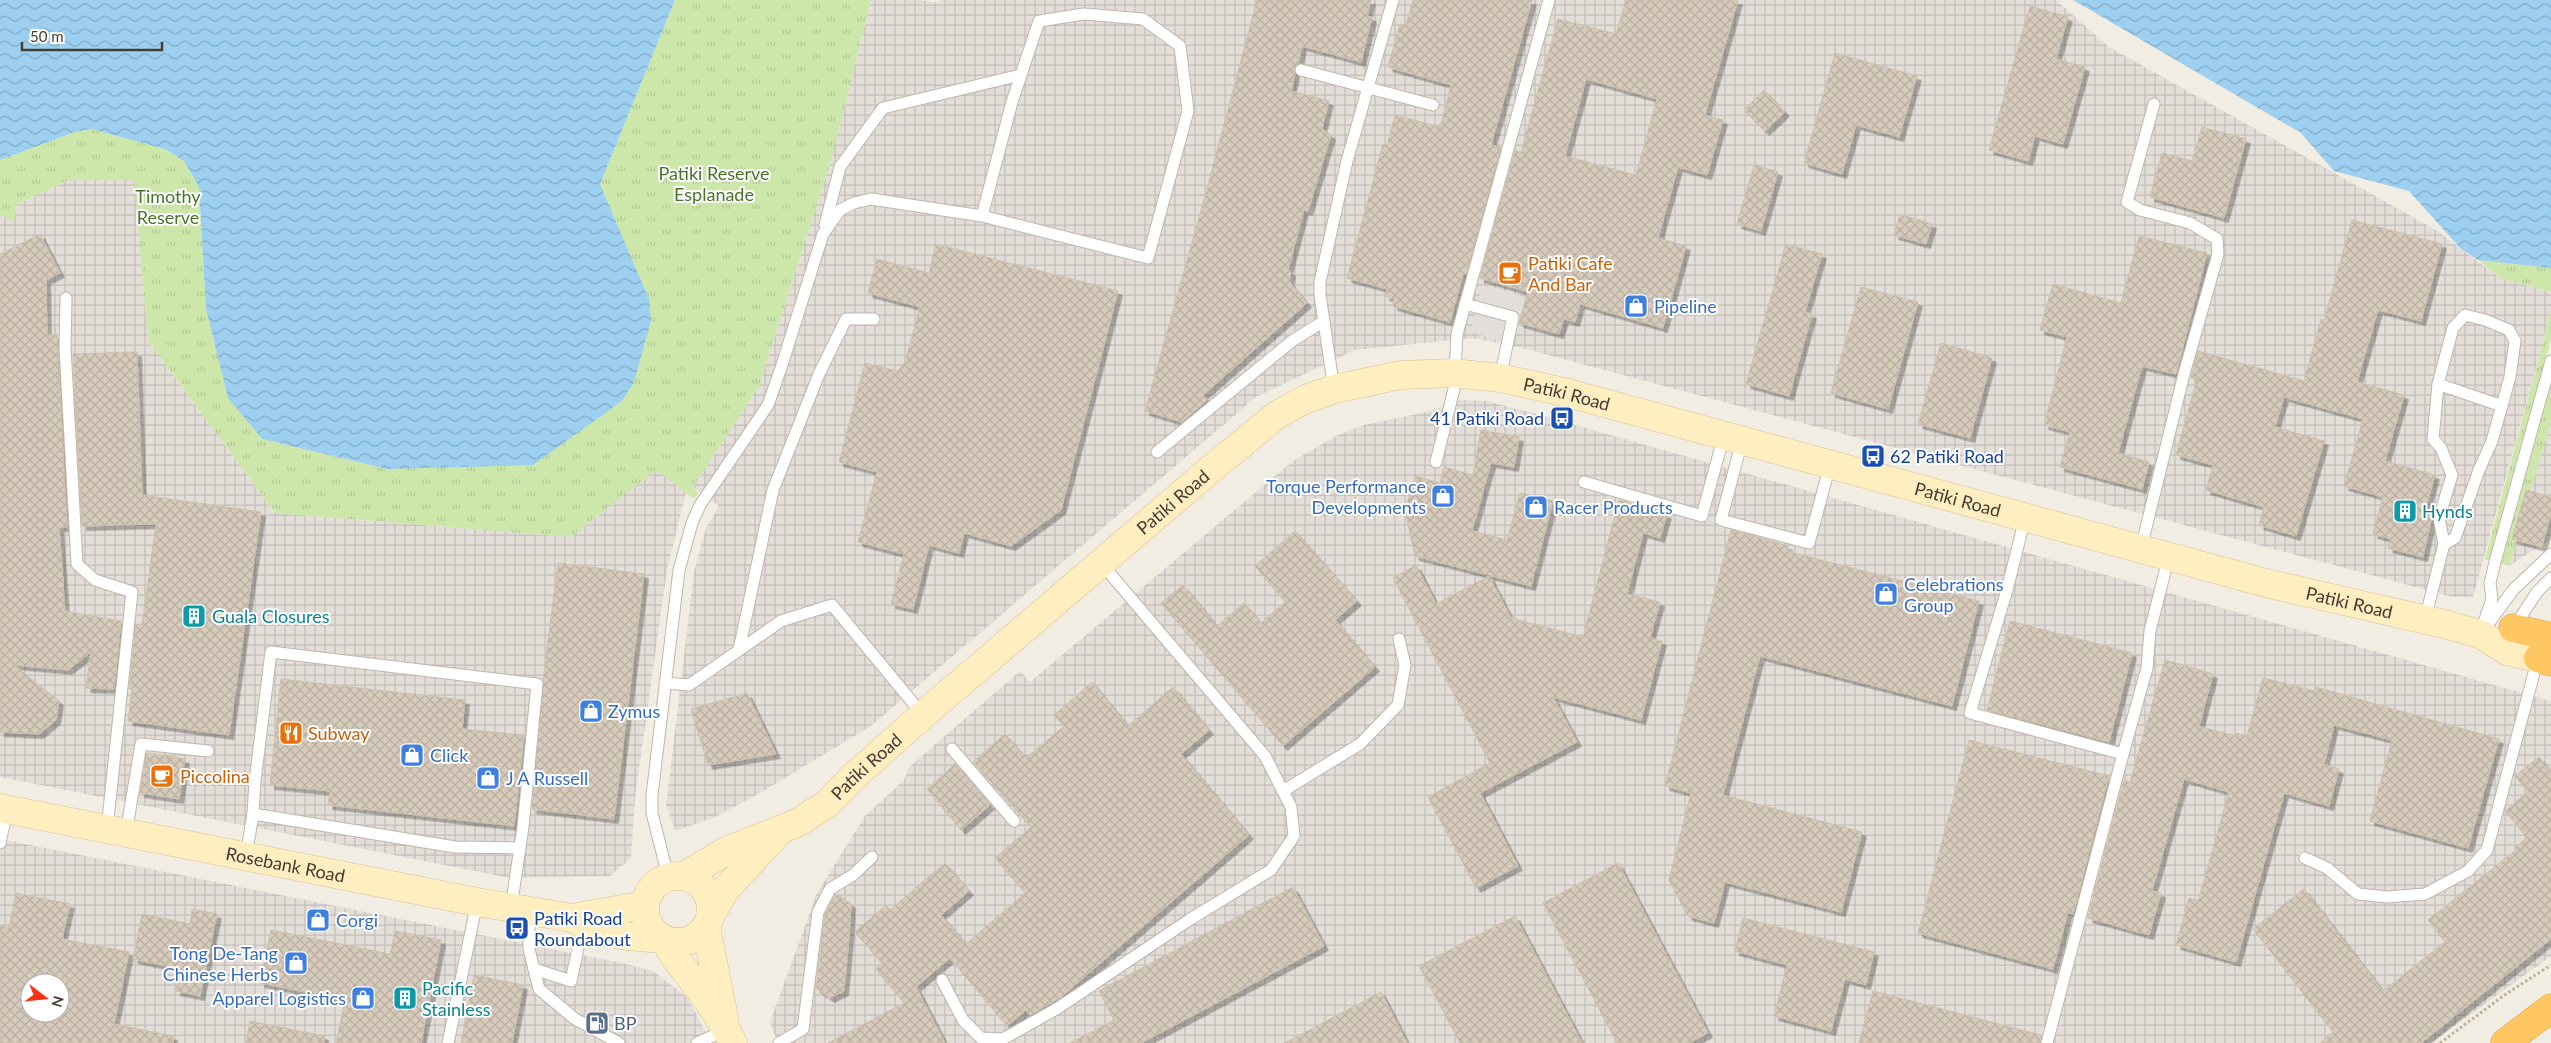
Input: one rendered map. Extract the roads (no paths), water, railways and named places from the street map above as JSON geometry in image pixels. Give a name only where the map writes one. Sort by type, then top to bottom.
[{"type":"highway","points":[[2505,1043],[2551,1008]]},
{"type":"main road","name":"Patiki Road","points":[[676,876],[726,851],[797,823],[827,804],[850,779],[923,715],[1278,414],[1334,389],[1401,375],[1453,373],[1500,378],[1564,392],[2266,583],[2480,634],[2509,639],[2547,652]]},
{"type":"main road","name":"Rosebank Road","points":[[3,809],[520,909],[577,922],[622,937],[664,939]]},
{"type":"main road","name":"Patiki Road","points":[[708,922],[724,890],[783,827]]},
{"type":"main road","points":[[708,922],[697,936],[685,942],[664,939],[652,930],[646,918],[644,905],[650,889],[676,876],[699,883],[709,896],[708,922],[730,1037]]},
{"type":"main road","name":"Rosebank Road","points":[[577,922],[644,905]]},
{"type":"main road","points":[[664,939],[672,957],[687,973],[730,1037]]},
{"type":"lane","points":[[1334,389],[1320,296],[1323,268],[1347,161],[1393,0]]},
{"type":"lane","points":[[1436,462],[1454,389],[1453,373],[1457,334],[1549,0]]},
{"type":"lane","points":[[823,234],[840,210],[854,203],[871,199],[982,216],[1148,258],[1188,111],[1180,46],[1144,19],[1084,14],[1039,21],[1021,75],[982,216]]},
{"type":"lane","points":[[1301,70],[1433,105]]},
{"type":"lane","points":[[676,876],[652,813],[679,570],[692,524],[700,505],[768,405],[823,234],[840,167],[883,108],[1021,75]]},
{"type":"lane","points":[[2141,548],[2184,374],[2218,254],[2217,238],[2190,223],[2140,210],[2128,202],[2154,104]]},
{"type":"lane","points":[[66,298],[65,348],[77,564],[95,580],[132,592],[116,831]]},
{"type":"lane","points":[[1465,304],[1513,317],[1500,378]]},
{"type":"lane","points":[[2425,620],[2444,544],[2439,518],[2452,475],[2441,448],[2433,439],[2438,384],[2453,328],[2465,315],[2485,320],[2509,330],[2514,341],[2510,377],[2492,441],[2479,470],[2455,538],[2444,544]]},
{"type":"lane","points":[[739,650],[774,490],[819,374],[846,319],[874,319]]},
{"type":"lane","points":[[1157,452],[1292,341],[1324,321]]},
{"type":"lane","points":[[2480,634],[2492,599],[2490,583],[2495,562],[2551,361]]},
{"type":"lane","points":[[2438,384],[2502,406]]},
{"type":"lane","points":[[1733,438],[1721,520],[1809,543],[1830,465]]},
{"type":"lane","points":[[1584,482],[1702,516],[1733,438]]},
{"type":"lane","points":[[2026,517],[2007,590],[1970,713],[2123,754]]},
{"type":"lane","points":[[2480,634],[2513,590],[2551,554]]},
{"type":"lane","points":[[2047,1043],[2147,668],[2150,631],[2169,556]]},
{"type":"lane","points":[[942,980],[962,1020],[981,1038],[1003,1039],[1058,1008],[1189,920],[1271,870],[1294,836],[1291,807],[1265,756],[1101,563]]},
{"type":"lane","points":[[2509,639],[2537,592],[2551,578]]},
{"type":"lane","points":[[665,683],[689,685],[781,621],[822,607],[832,606],[923,715]]},
{"type":"lane","points":[[1283,791],[1360,744],[1398,705],[1405,665],[1399,639]]},
{"type":"lane","points":[[246,856],[253,814],[254,781],[271,652],[537,684],[520,848],[520,909],[529,949],[539,989],[575,1019],[619,1043]]},
{"type":"lane","points":[[2305,858],[2327,868],[2358,894],[2387,897],[2425,894],[2468,871],[2487,850],[2547,652]]},
{"type":"lane","points":[[116,831],[141,744],[208,751]]},
{"type":"lane","points":[[952,749],[1014,821]]},
{"type":"lane","points":[[0,843],[3,809]]},
{"type":"lane","points":[[253,814],[455,847],[520,848]]},
{"type":"lane","points":[[779,1043],[803,1029],[818,912],[830,889],[853,875],[872,857]]},
{"type":"lane","points":[[448,1043],[477,902]]},
{"type":"lane","points":[[534,969],[571,981],[577,922]]},
{"type":"lane","points":[[697,1043],[730,1037]]},
{"type":"water","points":[[0,0],[675,0],[600,184],[649,299],[651,321],[634,382],[622,401],[533,465],[387,469],[262,439],[228,398],[206,309],[199,187],[184,161],[165,149],[91,129],[75,132],[0,160]]},
{"type":"water","points":[[2073,0],[2551,0],[2551,268],[2478,260],[2460,248],[2409,191],[2334,171],[2301,133]]},
{"type":"place","name":"Patiki Cafe And Bar","points":[[1510,273]]},
{"type":"place","name":"Pipeline","points":[[1636,306]]},
{"type":"place","name":"41 Patiki Road","points":[[1562,418]]},
{"type":"place","name":"62 Patiki Road","points":[[1873,456]]},
{"type":"place","name":"Torque Performance Developments","points":[[1443,496]]},
{"type":"place","name":"Racer Products","points":[[1536,507]]},
{"type":"place","name":"Hynds","points":[[2405,511]]},
{"type":"place","name":"Celebrations Group","points":[[1886,594]]},
{"type":"place","name":"Guala Closures","points":[[194,616]]},
{"type":"place","name":"Zymus","points":[[591,711]]},
{"type":"place","name":"Subway","points":[[291,733]]},
{"type":"place","name":"Click","points":[[412,755]]},
{"type":"place","name":"Piccolina","points":[[162,776]]},
{"type":"place","name":"J A Russell","points":[[488,778]]},
{"type":"place","name":"Corgi","points":[[318,920]]},
{"type":"place","name":"Patiki Road Roundabout","points":[[517,928]]},
{"type":"place","name":"Tong De-Tang Chinese Herbs","points":[[296,963]]},
{"type":"place","name":"Apparel Logistics","points":[[363,998]]},
{"type":"place","name":"Pacific Stainless","points":[[405,998]]},
{"type":"place","name":"BP","points":[[597,1023]]},
{"type":"park label","name":"Patiki Reserve Esplanade","points":[[714,183]]},
{"type":"park label","name":"Timothy Reserve","points":[[168,206]]}]
